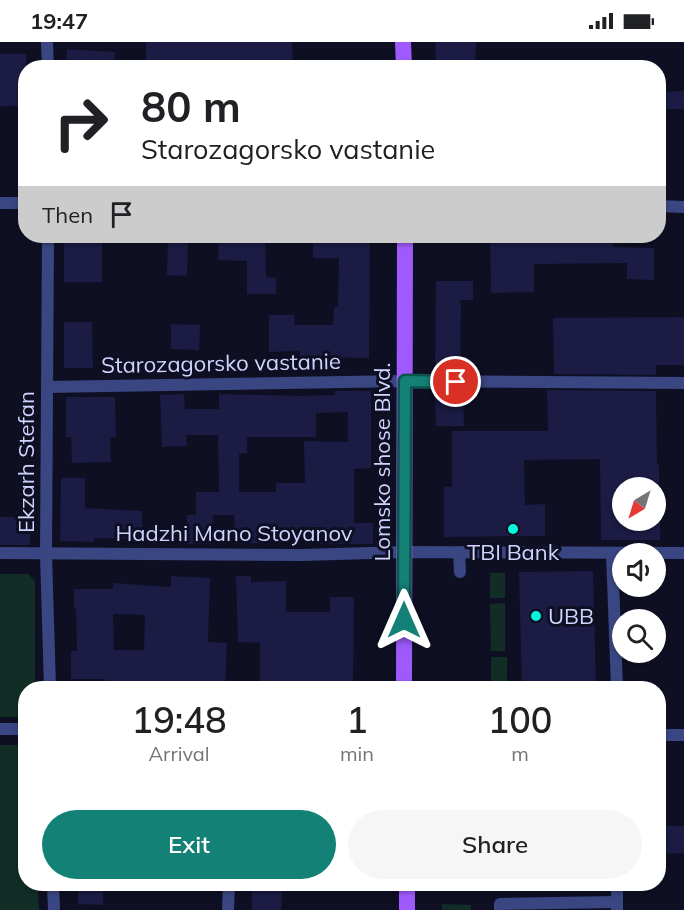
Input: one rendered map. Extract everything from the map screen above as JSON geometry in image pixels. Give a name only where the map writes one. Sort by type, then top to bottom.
[{"type":"main road","points":[[403,42],[404,60]]},
{"type":"main road","name":"Lomsko shose Blvd.","points":[[404,681],[405,243]]},
{"type":"main road","points":[[407,891],[407,910]]},
{"type":"street","points":[[47,42],[48,60]]},
{"type":"street","points":[[0,203],[18,203]]},
{"type":"street","points":[[666,206],[684,207]]},
{"type":"street","name":"Ekzarh Stefan","points":[[48,243],[46,554],[50,681]]},
{"type":"street","name":"Starozagorsko vastanie","points":[[47,387],[405,381],[684,383]]},
{"type":"street","name":"Hadzhi Mano Stoyanov","points":[[0,553],[303,555],[404,552],[612,553]]},
{"type":"street","points":[[459,552],[460,572]]},
{"type":"street","name":"Hadzhi Mano Stoyanov","points":[[666,553],[684,553]]},
{"type":"street","points":[[614,597],[617,681]]},
{"type":"street","points":[[0,729],[18,729]]},
{"type":"street","points":[[666,735],[684,735]]},
{"type":"street","points":[[53,891],[54,910]]},
{"type":"street","points":[[228,910],[229,891]]},
{"type":"street","points":[[501,910],[500,904],[617,906]]},
{"type":"green space","points":[[490,573],[505,573],[505,598],[490,598]]},
{"type":"green space","points":[[0,574],[28,574],[35,581],[35,681],[18,681],[18,717],[0,717]]},
{"type":"green space","points":[[505,603],[505,651],[491,651],[490,604]]},
{"type":"green space","points":[[491,657],[507,657],[507,681],[491,681]]},
{"type":"green space","points":[[0,745],[18,745],[18,891],[38,891],[39,910],[0,910]]},
{"type":"green space","points":[[442,904],[471,905],[471,910],[442,910]]},
{"type":"building","points":[[146,42],[292,42],[293,60],[146,60]]},
{"type":"building","points":[[435,42],[476,42],[475,60],[436,60]]},
{"type":"building","points":[[67,49],[115,52],[114,60],[66,60]]},
{"type":"building","points":[[0,54],[26,54],[26,60],[18,60],[18,106],[0,106]]},
{"type":"building","points":[[684,91],[684,109],[666,109],[666,92]]},
{"type":"building","points":[[64,243],[102,243],[102,282],[64,282]]},
{"type":"building","points":[[168,243],[188,243],[187,276],[167,275]]},
{"type":"building","points":[[219,243],[265,243],[266,277],[276,278],[276,294],[247,294],[247,261],[218,260]]},
{"type":"building","points":[[313,243],[370,243],[369,358],[300,357],[300,351],[269,352],[269,315],[294,315],[294,325],[333,325],[334,307],[338,307],[339,258],[313,258]]},
{"type":"building","points":[[490,243],[613,243],[613,247],[654,248],[654,280],[627,279],[627,263],[534,264],[534,292],[491,293]]},
{"type":"building","points":[[436,281],[473,281],[473,300],[459,300],[461,304],[460,373],[435,373]]},
{"type":"building","points":[[684,317],[684,365],[656,365],[656,375],[554,374],[553,318]]},
{"type":"building","points":[[64,322],[92,322],[93,368],[64,368]]},
{"type":"building","points":[[171,324],[200,325],[199,350],[171,349]]},
{"type":"building","points":[[435,389],[463,390],[464,426],[436,426]]},
{"type":"building","points":[[547,390],[656,391],[659,477],[612,477],[612,531],[660,531],[660,540],[601,540],[600,459],[524,460],[525,505],[545,504],[545,536],[444,537],[444,487],[452,487],[452,431],[548,431]]},
{"type":"building","points":[[335,391],[371,391],[371,468],[354,469],[354,523],[373,523],[373,544],[306,544],[306,529],[266,530],[266,543],[235,544],[234,515],[213,515],[212,544],[187,544],[187,515],[196,515],[196,492],[219,492],[218,435],[186,435],[187,446],[162,447],[160,395],[184,394],[185,409],[219,409],[219,394],[335,395]],"holes":[[[348,412],[348,442],[304,441],[305,483],[276,483],[276,492],[239,492],[239,454],[247,453],[247,437],[316,437],[316,413]]]},
{"type":"building","points":[[66,397],[115,397],[116,437],[110,437],[111,462],[72,463],[71,437],[66,437]]},
{"type":"building","points":[[61,478],[85,478],[85,508],[142,511],[142,539],[94,538],[94,542],[60,541]]},
{"type":"building","points":[[0,517],[30,517],[30,545],[0,545]]},
{"type":"building","points":[[593,571],[596,681],[522,681],[519,572]]},
{"type":"building","points":[[171,576],[210,578],[208,642],[227,643],[225,681],[71,679],[71,651],[77,651],[74,589],[113,589],[113,583],[171,587]],"holes":[[[113,614],[145,615],[144,650],[114,650]]]},
{"type":"building","points":[[236,576],[251,576],[251,582],[286,581],[286,611],[288,612],[330,612],[330,597],[354,597],[353,681],[260,681],[260,643],[238,642]]},
{"type":"building","points":[[666,826],[684,826],[684,853],[666,854]]},
{"type":"building","points":[[78,891],[103,891],[103,905],[78,904]]},
{"type":"building","points":[[252,891],[282,891],[281,910],[252,910]]},
{"type":"place","name":"TBI Bank","points":[[513,529]]},
{"type":"place","name":"UBB","points":[[536,616]]},
{"type":"route","points":[[404,620],[405,381],[456,382]]}]
